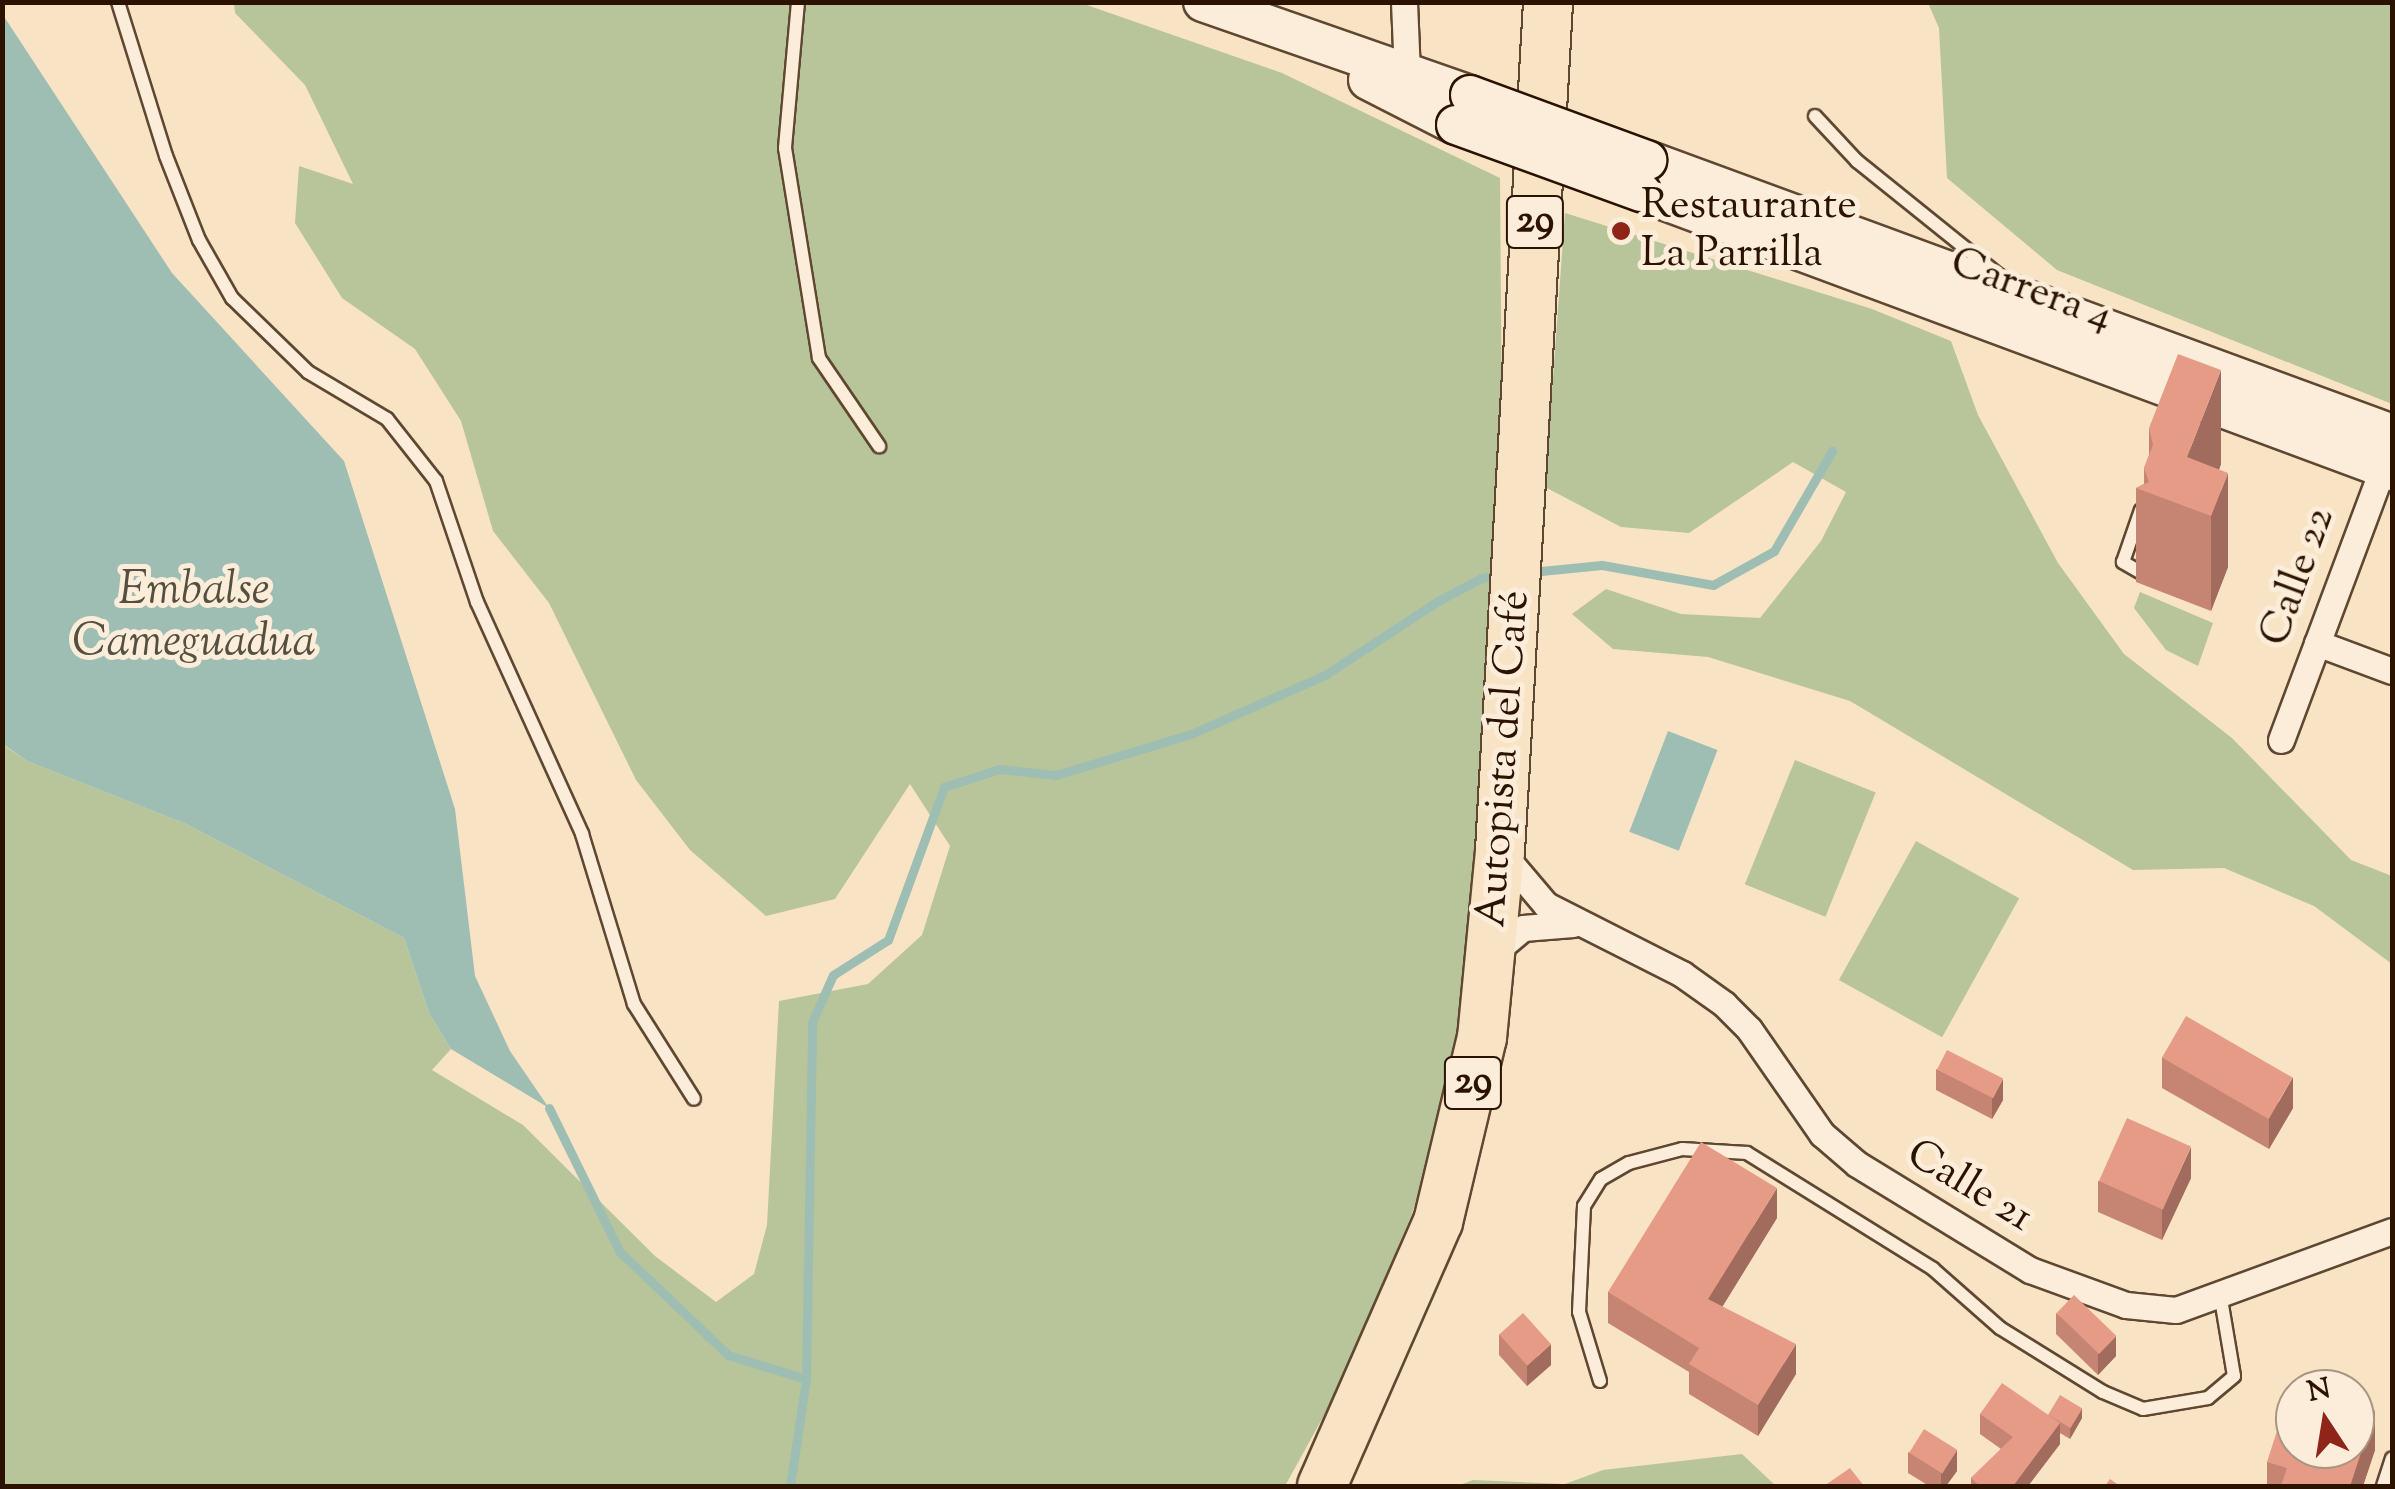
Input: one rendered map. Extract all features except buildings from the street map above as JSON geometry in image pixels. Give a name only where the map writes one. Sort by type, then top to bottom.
[{"type":"highway","name":"Autopista del Café","points":[[1322,1486],[1438,1222],[1470,1101],[1493,953],[1548,2]]},
{"type":"main road","points":[[1203,2],[1407,74],[1463,110]]},
{"type":"main road","points":[[1241,16],[1463,110],[1644,176]]},
{"type":"main road","name":"Carrera 4","points":[[1644,176],[2026,300],[2390,454]]},
{"type":"main road","name":"Carrera 4","points":[[1644,176],[2182,404],[2390,454]]},
{"type":"street","points":[[1404,2],[1407,74]]},
{"type":"street","name":"Calle 22","points":[[2281,740],[2390,454]]},
{"type":"street","points":[[2317,644],[2392,671]]},
{"type":"street","name":"Calle 21","points":[[1500,851],[1546,905],[1682,974],[1724,1004],[1749,1029],[1822,1134],[1974,1242],[2030,1270],[2126,1305],[2176,1310],[2221,1298],[2392,1231]]},
{"type":"street","name":"Calle 21","points":[[1493,953],[1523,928],[1582,926]]},
{"type":"lane","points":[[118,2],[166,156],[199,240],[232,298],[293,361],[386,419],[436,481],[483,616],[582,834],[634,1004],[694,1099]]},
{"type":"lane","points":[[798,2],[785,148],[819,358],[879,446]]},
{"type":"lane","points":[[1815,116],[1858,161],[2026,300]]},
{"type":"lane","points":[[2140,572],[2123,562],[2145,500]]},
{"type":"lane","points":[[1600,1381],[1579,1312],[1584,1206],[1601,1179],[1629,1163],[1682,1149],[1747,1153],[1933,1269],[2000,1328],[2103,1392],[2144,1409],[2208,1398],[2234,1376],[2221,1298]]},
{"type":"lane","points":[[2383,1486],[2392,1458]]},
{"type":"green space","points":[[234,3],[1081,3],[1282,73],[1500,178],[1502,429],[1478,922],[1455,1083],[1411,1216],[1333,1399],[1285,1486],[3,1486],[2,744],[27,761],[186,824],[404,938],[429,1013],[451,1049],[432,1070],[523,1125],[655,1256],[716,1302],[754,1274],[767,1225],[779,1001],[868,984],[922,935],[950,846],[910,784],[835,899],[766,916],[690,850],[636,780],[549,603],[493,531],[461,421],[415,349],[342,298],[295,223],[299,166],[353,184],[305,85],[235,13]]},
{"type":"green space","points":[[1928,3],[2392,3],[2392,404],[2057,270],[1947,178],[1939,28]]},
{"type":"green space","points":[[1565,213],[1872,309],[1951,341],[1978,415],[2058,563],[2124,654],[2232,738],[2351,860],[2392,876],[2392,964],[2314,906],[2224,868],[2133,870],[1850,701],[1708,657],[1613,649],[1572,614],[1606,589],[1681,614],[1760,618],[1821,541],[1846,492],[1793,462],[1689,533],[1621,527],[1545,487]]},
{"type":"green space","points":[[2140,592],[2213,623],[2198,666],[2166,650],[2134,608]]},
{"type":"green space","points":[[1795,760],[1876,793],[1825,917],[1745,884]]},
{"type":"green space","points":[[1916,841],[2019,898],[1942,1037],[1839,980]]},
{"type":"green space","points":[[1742,1454],[1776,1486],[1457,1486],[1473,1480],[1565,1484],[1603,1470]]},
{"type":"water","name":"Embalse Cameguadua","points":[[3,15],[172,273],[344,461],[455,809],[475,976],[510,1051],[549,1108],[451,1049],[429,1013],[404,938],[186,824],[27,761],[3,744]]},
{"type":"water","points":[[1668,731],[1717,750],[1679,851],[1629,832]]},
{"type":"waterway","points":[[1531,572],[1602,565],[1713,585],[1774,551],[1832,451]]},
{"type":"waterway","points":[[790,1486],[806,1379],[812,1022],[833,975],[888,940],[944,787],[999,769],[1056,775],[1191,734],[1325,675],[1438,601],[1481,578],[1501,575]]},
{"type":"waterway","points":[[549,1108],[620,1252],[728,1355],[806,1379]]},
{"type":"place","name":"Restaurante La Parrilla","points":[[1621,231]]}]
